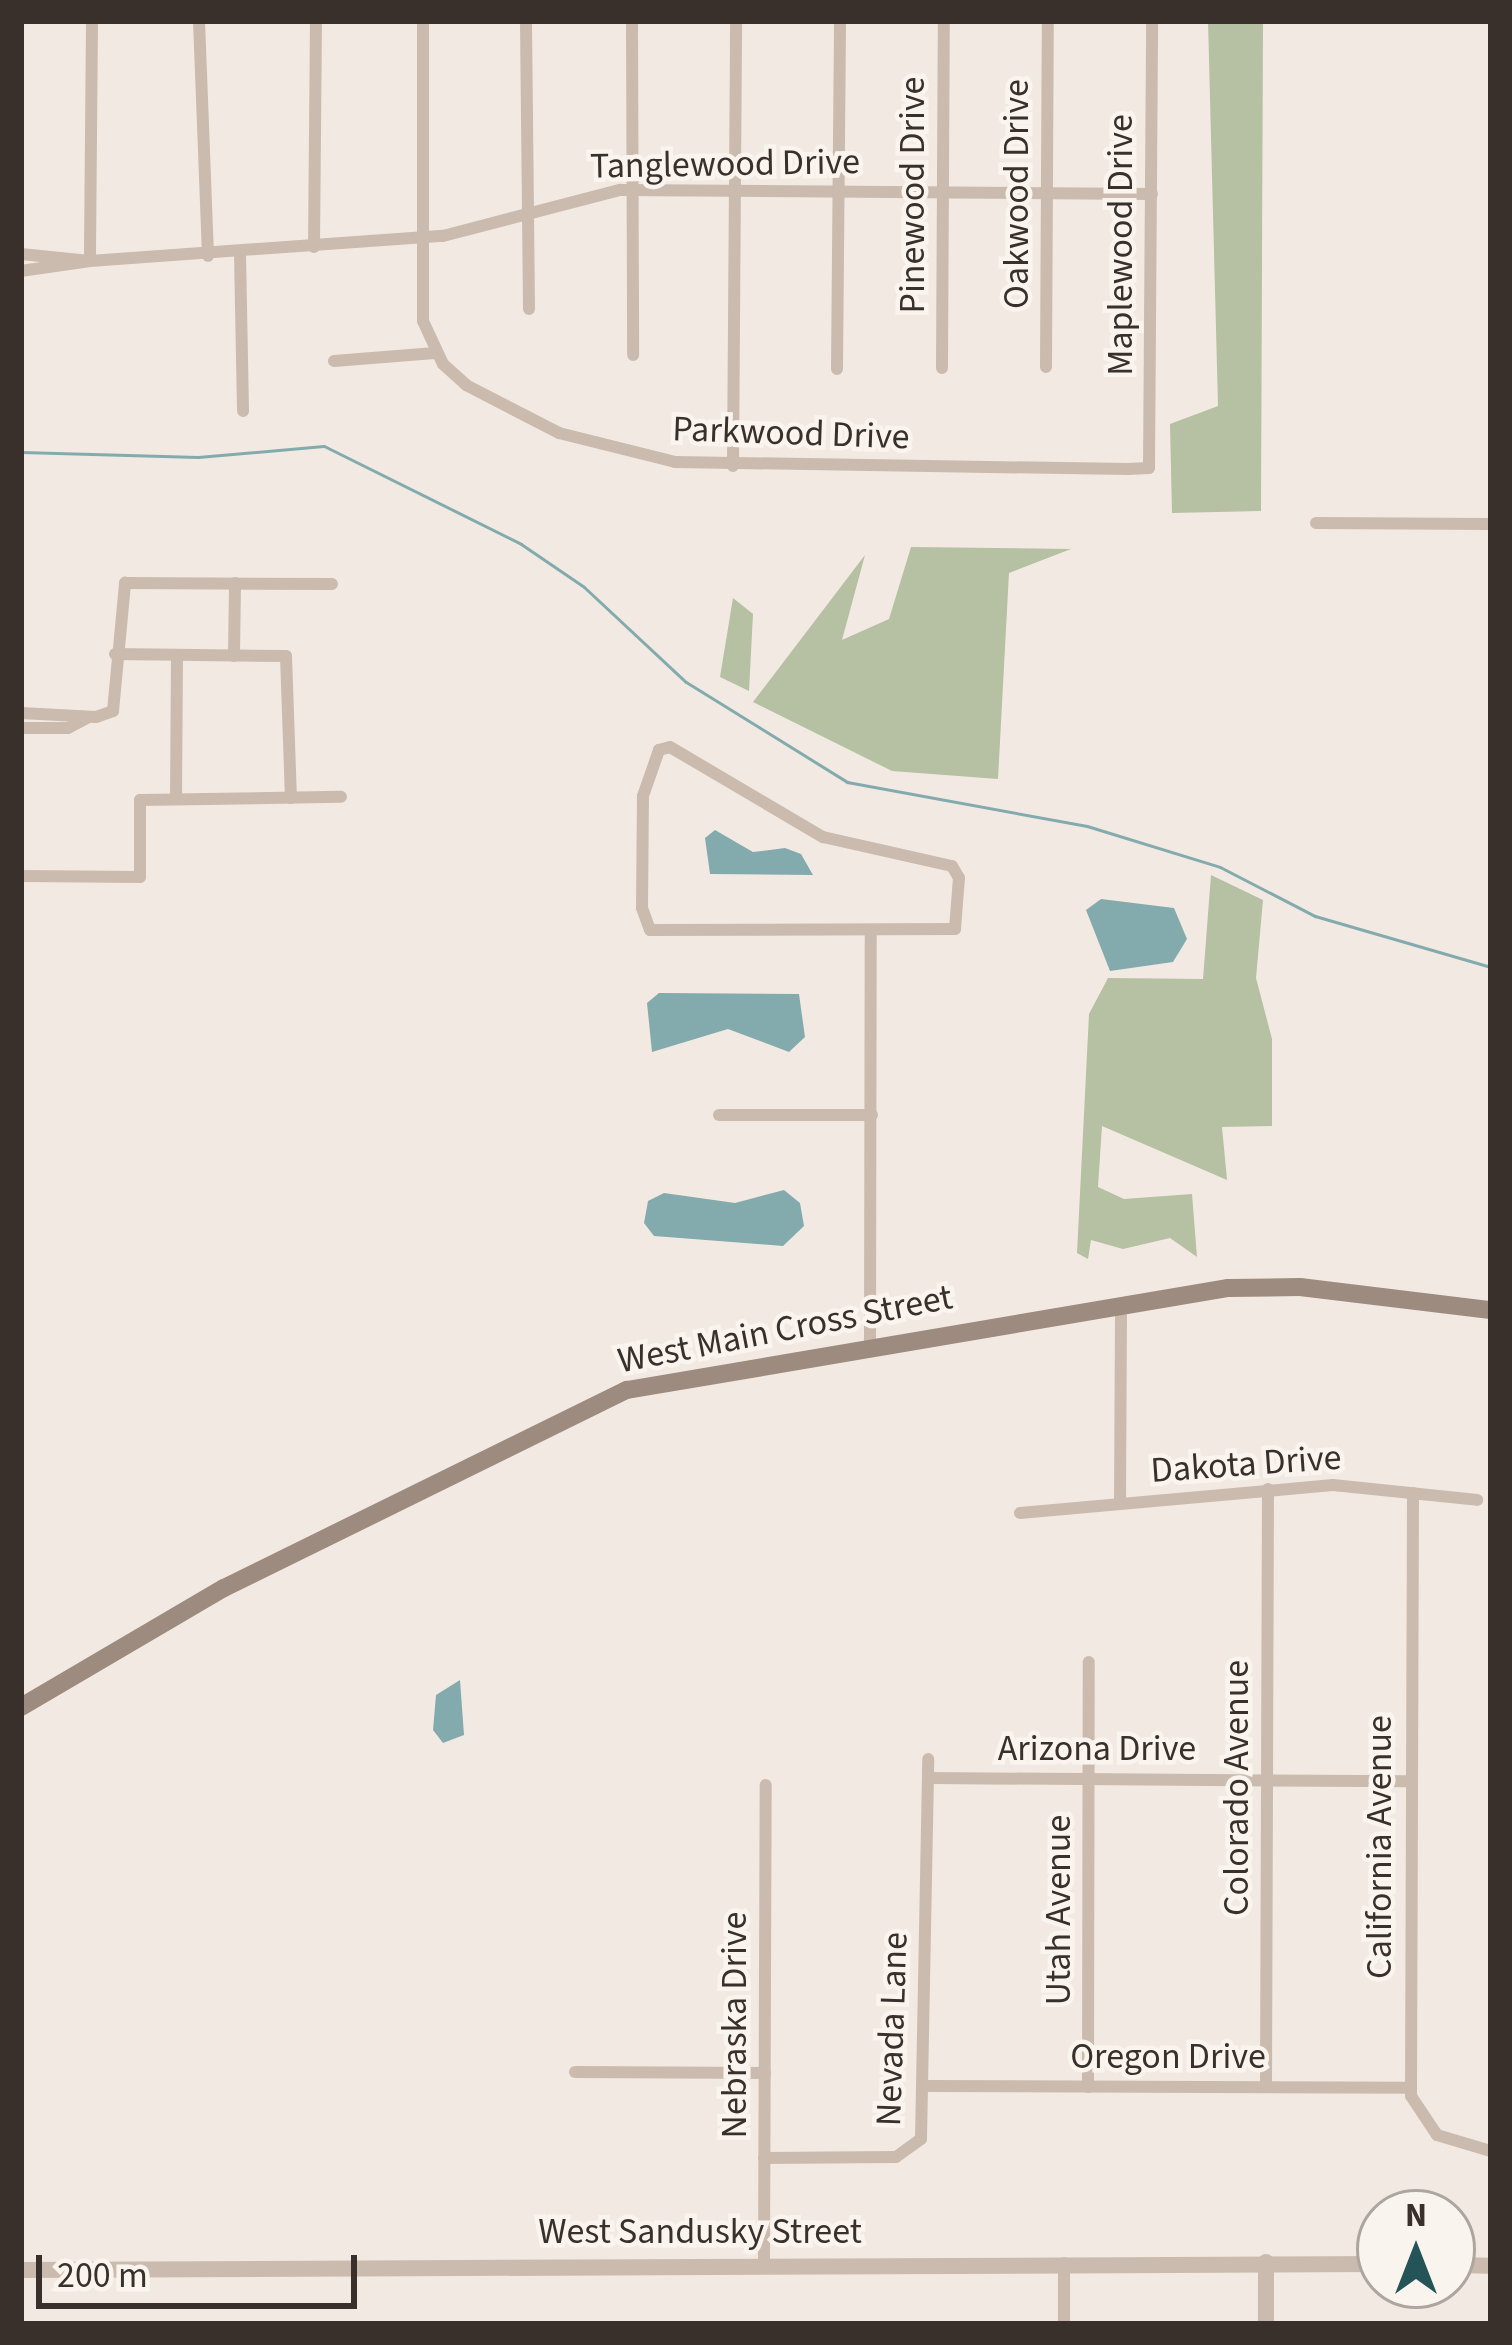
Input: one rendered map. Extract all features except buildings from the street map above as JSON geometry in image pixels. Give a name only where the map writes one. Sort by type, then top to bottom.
[{"type":"main road","name":"West Main Cross Street","points":[[21,1707],[224,1588],[574,1410],[650,1384],[1121,1303],[1276,1286],[1491,1310]]},
{"type":"street","points":[[90,261],[92,21]]},
{"type":"street","points":[[199,21],[208,256]]},
{"type":"street","points":[[314,247],[316,21]]},
{"type":"street","points":[[334,361],[435,353],[423,321],[423,21]]},
{"type":"street","points":[[632,21],[633,355]]},
{"type":"street","points":[[733,466],[736,21]]},
{"type":"street","points":[[837,369],[840,21]]},
{"type":"street","name":"Pinewood Drive","points":[[942,368],[944,21]]},
{"type":"street","name":"Oakwood Drive","points":[[1046,367],[1048,21]]},
{"type":"street","name":"Maplewood Drive","points":[[1149,468],[1152,21]]},
{"type":"street","points":[[526,22],[529,309]]},
{"type":"street","name":"Tanglewood Drive","points":[[21,271],[90,261],[422,238],[631,190],[1152,194]]},
{"type":"street","name":"Tanglewood Drive","points":[[21,254],[90,261]]},
{"type":"street","points":[[240,254],[243,411]]},
{"type":"street","name":"Parkwood Drive","points":[[435,353],[466,386],[559,433],[640,457],[733,466],[1149,468]]},
{"type":"street","points":[[1316,523],[1491,524]]},
{"type":"street","points":[[21,728],[68,728],[113,711],[124,583],[332,584]]},
{"type":"street","points":[[234,656],[235,583]]},
{"type":"street","points":[[115,654],[286,656],[291,798]]},
{"type":"street","points":[[176,799],[178,655]]},
{"type":"street","points":[[21,713],[88,717]]},
{"type":"street","points":[[659,750],[688,756],[823,837],[957,871],[955,929],[871,931],[650,930],[643,908],[643,796],[659,750]]},
{"type":"street","points":[[21,876],[140,877],[140,800],[341,797]]},
{"type":"street","points":[[870,1344],[871,931]]},
{"type":"street","points":[[719,1115],[872,1115]]},
{"type":"street","points":[[1120,1503],[1121,1303]]},
{"type":"street","name":"Dakota Drive","points":[[1020,1513],[1333,1485],[1477,1499]]},
{"type":"street","name":"Colorado Avenue","points":[[1266,2087],[1268,1489]]},
{"type":"street","name":"California Avenue","points":[[1410,2088],[1413,1493]]},
{"type":"street","name":"Utah Avenue","points":[[1088,2086],[1089,1662]]},
{"type":"street","name":"Nevada Lane","points":[[764,2158],[909,2153],[923,2132],[928,1760]]},
{"type":"street","name":"Arizona Drive","points":[[928,1778],[1411,1781]]},
{"type":"street","name":"Nebraska Drive","points":[[764,2265],[766,1785]]},
{"type":"street","points":[[575,2072],[765,2073]]},
{"type":"street","name":"Oregon Drive","points":[[926,2086],[1410,2088]]},
{"type":"street","points":[[1410,2088],[1437,2135],[1491,2151]]},
{"type":"street","points":[[1266,2262],[1266,2324]]},
{"type":"street","points":[[1064,2263],[1064,2324]]},
{"type":"street","name":"West Sandusky Street","points":[[21,2270],[1356,2264]]},
{"type":"green space","points":[[1208,21],[1263,21],[1261,511],[1172,513],[1170,424],[1218,406]]},
{"type":"green space","points":[[911,547],[1071,549],[1009,573],[998,779],[892,771],[753,702],[865,555],[842,640],[889,619]]},
{"type":"green space","points":[[733,598],[753,614],[749,691],[720,677]]},
{"type":"green space","points":[[1211,875],[1263,900],[1256,978],[1272,1039],[1272,1126],[1222,1127],[1227,1180],[1102,1126],[1098,1187],[1124,1199],[1192,1194],[1197,1257],[1170,1238],[1123,1249],[1091,1240],[1088,1259],[1077,1253],[1089,1014],[1108,978],[1203,979]]},
{"type":"water","points":[[715,830],[753,852],[785,848],[801,854],[813,875],[710,874],[705,838]]},
{"type":"water","points":[[1101,899],[1174,908],[1187,939],[1173,962],[1110,971],[1086,910]]},
{"type":"water","points":[[659,993],[799,994],[805,1037],[789,1052],[728,1029],[652,1052],[647,1003]]},
{"type":"water","points":[[784,1190],[800,1203],[804,1226],[783,1246],[654,1236],[644,1223],[648,1201],[664,1193],[735,1203]]},
{"type":"water","points":[[460,1680],[464,1735],[443,1743],[433,1730],[436,1695]]},
{"type":"waterway","points":[[21,452],[198,457],[324,446],[521,544],[584,587],[686,682],[847,782],[1087,826],[1220,867],[1315,916],[1491,967]]}]
